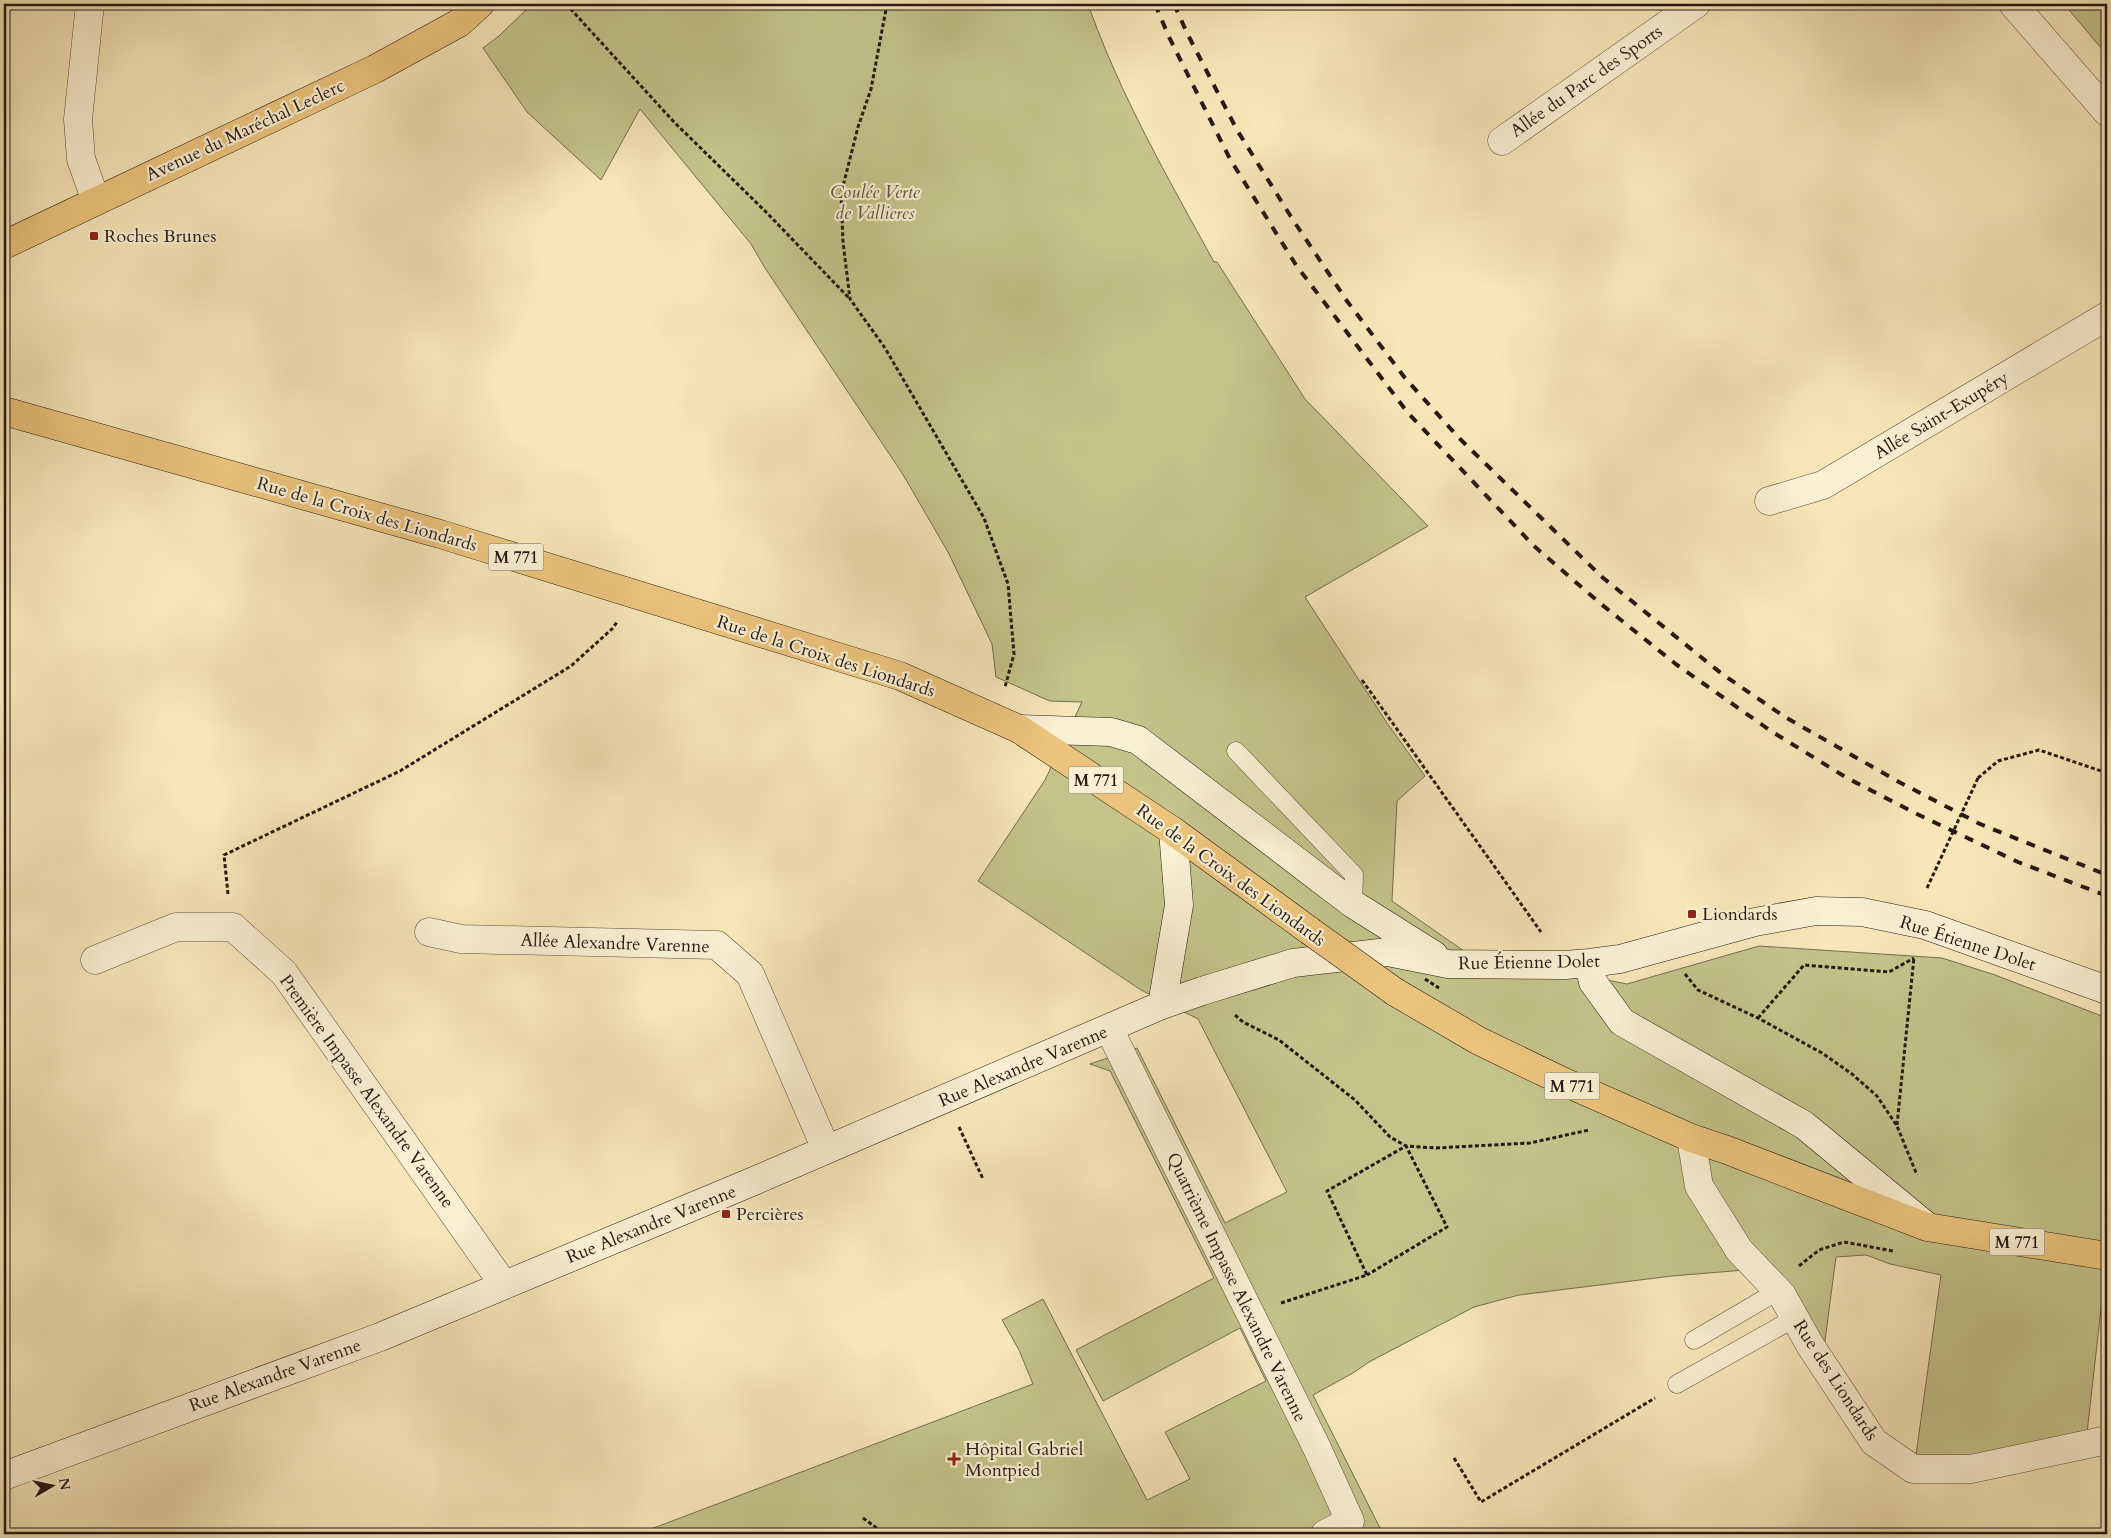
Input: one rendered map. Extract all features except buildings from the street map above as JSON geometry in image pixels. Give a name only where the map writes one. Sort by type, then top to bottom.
[{"type":"main road","points":[[90,4],[78,119],[81,159],[96,201]]},
{"type":"main road","name":"Avenue du Maréchal Leclerc","points":[[4,244],[375,69],[459,23],[480,4]]},
{"type":"main road","name":"Allée du Parc des Sports","points":[[1502,141],[1696,4]]},
{"type":"main road","points":[[2013,4],[2107,112]]},
{"type":"main road","name":"Allée Saint-Exupéry","points":[[1770,501],[1823,485],[2107,316]]},
{"type":"main road","name":"Rue de la Croix des Liondards","points":[[4,412],[440,534],[900,676],[1008,724],[1173,831],[1395,992],[1479,1041],[1562,1081],[1691,1138],[1927,1227]]},
{"type":"main road","points":[[1008,724],[1111,732],[1138,740],[1353,904],[1448,964]]},
{"type":"main road","points":[[1162,1005],[1179,905],[1173,831]]},
{"type":"main road","name":"Rue Étienne Dolet","points":[[1294,963],[1388,952],[1448,964],[1577,964],[1620,959],[1755,922],[1816,911],[1862,912],[1926,925],[2107,990]]},
{"type":"main road","points":[[94,960],[176,927],[233,928]]},
{"type":"main road","name":"Première Impasse Alexandre Varenne","points":[[233,928],[284,973],[504,1285]]},
{"type":"main road","name":"Allée Alexandre Varenne","points":[[429,932],[460,939],[717,945],[750,974],[826,1149]]},
{"type":"main road","name":"Rue Alexandre Varenne","points":[[4,1476],[380,1337],[946,1099],[1162,1005],[1294,963]]},
{"type":"main road","points":[[1577,964],[1593,982],[1622,1022],[1804,1125],[1927,1227]]},
{"type":"main road","name":"Quatrième Impasse Alexandre Varenne","points":[[1109,1029],[1316,1446],[1350,1521],[1325,1534]]},
{"type":"main road","name":"Rue des Liondards","points":[[1691,1138],[1699,1186],[1739,1250],[1785,1302],[1810,1346],[1874,1442],[1913,1468],[1971,1469],[2107,1440]]},
{"type":"main road","name":"M 771","points":[[1927,1227],[2107,1256]]},
{"type":"lane","points":[[1236,751],[1354,875],[1353,904]]},
{"type":"lane","points":[[1694,1340],[1785,1302]]},
{"type":"lane","points":[[1677,1384],[1785,1302]]},
{"type":"path","points":[[566,4],[674,122],[766,212],[850,299],[885,348],[984,518],[1008,584],[1014,654],[1008,724]]},
{"type":"path","points":[[850,299],[843,242],[841,194],[858,127],[871,89],[887,4]]},
{"type":"path","points":[[2099,4],[2107,13]]},
{"type":"path","points":[[233,928],[224,855],[400,771],[572,666],[613,628],[635,594]]},
{"type":"path","points":[[1362,680],[1577,964]]},
{"type":"path","points":[[1927,888],[1978,778],[1998,761],[2039,750],[2107,773]]},
{"type":"path","points":[[1664,948],[1698,990],[1758,1018],[1822,1052],[1852,1074],[1877,1096],[1897,1126],[1919,1180],[1927,1227]]},
{"type":"path","points":[[1758,1018],[1804,965],[1889,972],[1914,957],[1897,1126]]},
{"type":"path","points":[[1202,991],[1243,1022],[1279,1040],[1355,1100],[1390,1137],[1406,1146],[1436,1148],[1530,1143],[1597,1128]]},
{"type":"path","points":[[946,1099],[984,1179]]},
{"type":"path","points":[[1367,1275],[1327,1190],[1406,1146]]},
{"type":"path","points":[[1249,1314],[1367,1275],[1447,1227],[1406,1146]]},
{"type":"path","points":[[1785,1302],[1795,1270],[1819,1250],[1844,1242],[1902,1252]]},
{"type":"path","points":[[1454,1458],[1481,1502],[1677,1384]]},
{"type":"path","points":[[863,1518],[885,1534]]},
{"type":"green space","name":"Coulée Verte de Vallieres","points":[[532,4],[1088,4],[1130,103],[1162,167],[1214,262],[1217,262],[1305,399],[1428,526],[1305,597],[1387,723],[1425,776],[1397,801],[1392,901],[1464,951],[1627,984],[1759,946],[1942,958],[1995,975],[2107,1018],[2107,1295],[2104,1294],[2102,1300],[2087,1433],[2008,1455],[1915,1462],[1941,1275],[1890,1264],[1866,1255],[1836,1257],[1823,1356],[1745,1270],[1672,1276],[1519,1295],[1474,1307],[1369,1362],[1313,1395],[1383,1534],[638,1534],[1033,1384],[1019,1350],[1002,1320],[1043,1299],[1147,1500],[1190,1479],[1165,1432],[1266,1381],[1240,1328],[1103,1401],[1076,1350],[1214,1278],[1110,1071],[1090,1064],[1137,1048],[1225,1223],[1287,1192],[1198,1019],[1141,990],[978,881],[1045,780],[1082,702],[1050,701],[996,677],[992,644],[948,552],[902,473],[765,268],[751,244],[640,109],[601,180],[527,112],[483,48],[499,36]]},
{"type":"green space","points":[[2064,4],[2107,4],[2107,55]]},
{"type":"railway","points":[[1155,4],[1169,37],[1230,159],[1296,265],[1408,413],[1534,546],[1601,604],[1677,665],[1771,731],[1847,778],[2018,862],[2107,896]]},
{"type":"railway","points":[[1174,4],[1237,130],[1293,220],[1347,301],[1405,378],[1459,438],[1602,577],[1722,674],[1785,717],[1899,782],[1980,824],[2107,875]]},
{"type":"place","name":"Roches Brunes","points":[[94,236]]},
{"type":"place","name":"Liondards","points":[[1692,914]]},
{"type":"place","name":"Percières","points":[[726,1214]]},
{"type":"place","name":"Hôpital Gabriel Montpied","points":[[954,1459]]}]
